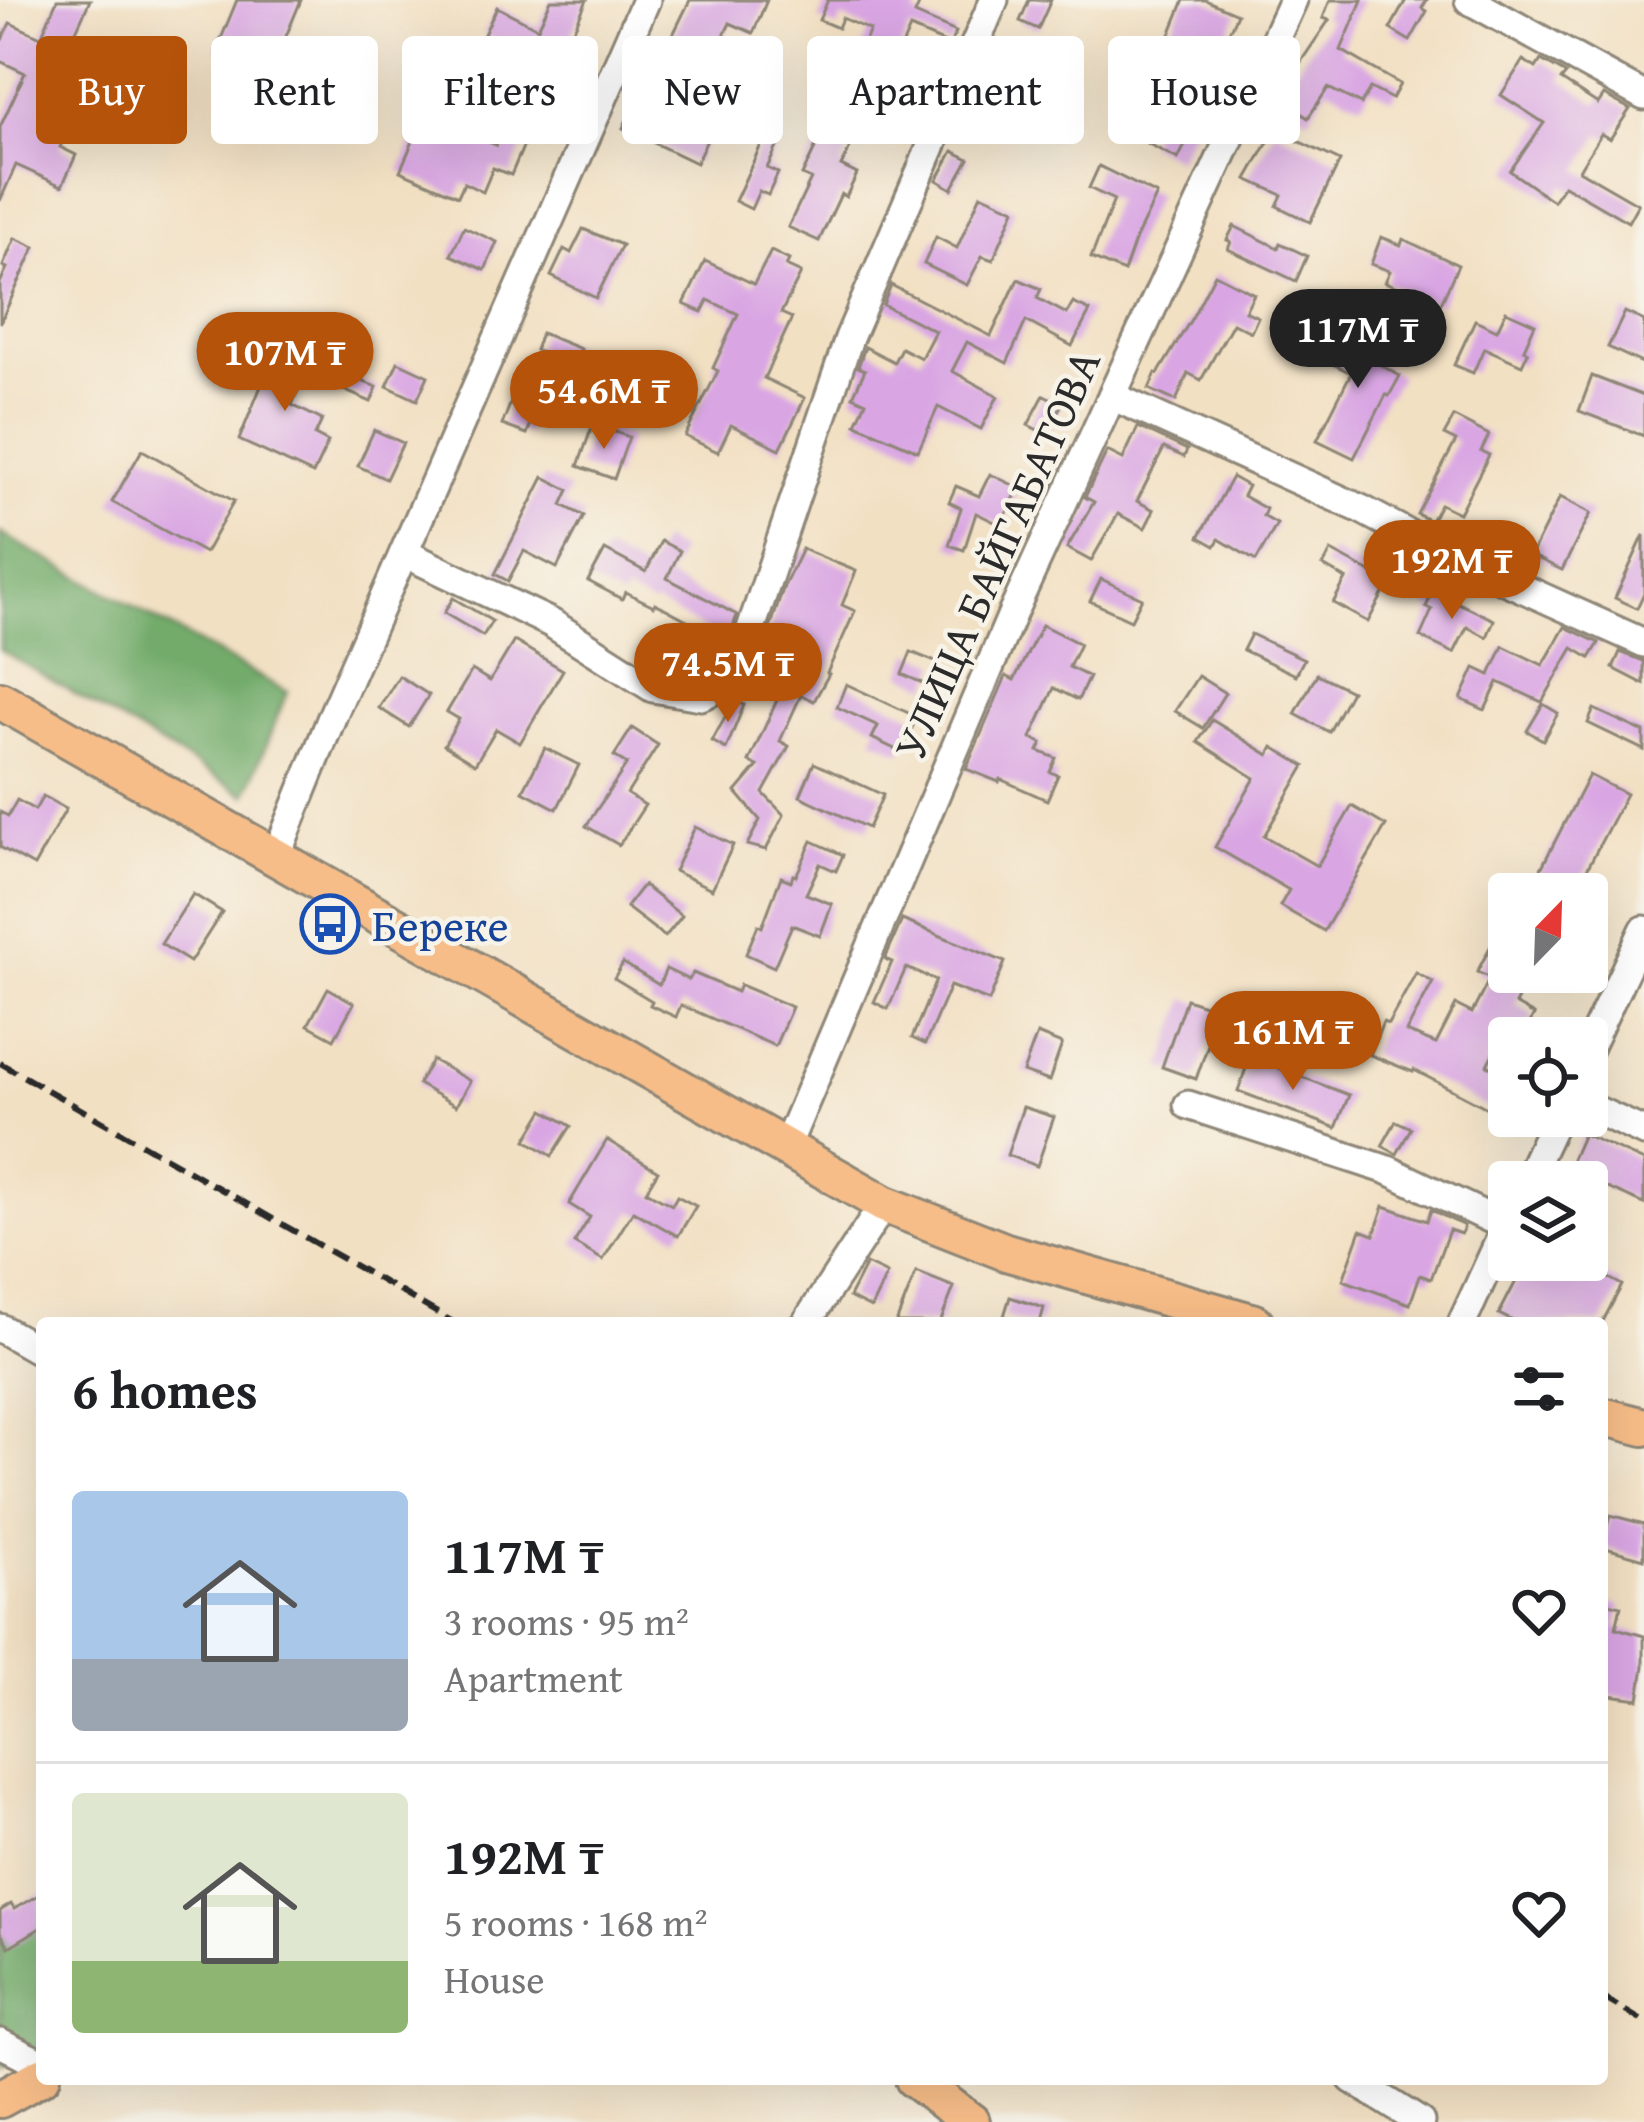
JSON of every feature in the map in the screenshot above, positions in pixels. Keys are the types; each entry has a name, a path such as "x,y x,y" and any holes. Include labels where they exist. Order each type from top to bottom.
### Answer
{"main road":[{"path":"0,700 884,1204 1006,1252 1234,1317"},
{"path":"1608,1418 1644,1427"},
{"path":"0,2099 36,2079"},
{"path":"922,2085 971,2122"}],"street":[{"path":"275,859 334,712 646,0"},
{"path":"404,553 551,623 653,688 700,696 733,682 849,338 994,0"},
{"name":"УЛИЦА БАЙГАБАТОВА","path":"786,1147 1013,612 1293,0"},
{"path":"1469,0 1644,96"},
{"path":"1112,396 1644,644"},
{"path":"1603,1017 1644,930"},
{"path":"1188,1105 1388,1170 1488,1214"},
{"path":"1608,1116 1644,1132"},
{"path":"810,1317 884,1204"},
{"path":"1465,1317 1488,1266"},
{"path":"0,1328 36,1349"},
{"path":"0,2043 36,2061"},
{"path":"1361,2085 1420,2122"}],"green space":[{"path":"0,533 287,692 246,795 0,650"},
{"path":"36,1918 36,2049 0,2068 0,1937"}],"building":[{"path":"57,0 90,0 75,33 81,36 41,36"},
{"path":"237,0 301,0 286,36 222,36"},
{"path":"551,0 587,0 571,36 484,34 497,7 538,28"},
{"path":"690,0 767,0 753,33 730,23 724,36 672,36"},
{"path":"828,0 921,0 915,14 956,32 954,36 929,36 910,28 906,36 867,36 870,30 842,18 838,28 819,20"},
{"path":"1029,0 1051,0 1038,29 1020,21"},
{"path":"1184,0 1205,0 1237,14 1227,36 1169,36"},
{"path":"1330,0 1362,0 1341,50 1400,84 1392,99 1370,88 1361,104 1328,88 1308,118 1300,113 1300,63 1329,20 1323,18"},
{"path":"1406,0 1427,0 1422,8 1427,11 1410,41 1390,29"},
{"path":"10,23 39,36 36,144 61,144 76,155 62,186 16,165 0,201 0,127 25,73 0,61 0,44"},
{"path":"1523,60 1536,68 1541,60 1566,74 1561,80 1598,104 1604,95 1630,109 1610,139 1601,134 1579,170 1638,204 1628,222 1564,185 1553,201 1510,171 1544,123 1501,95"},
{"path":"1300,142 1340,161 1310,222 1277,206 1282,195 1247,179 1267,144"},
{"path":"412,144 524,144 511,175 493,168 483,192 464,183 458,196 400,171"},
{"path":"656,144 705,144 696,163"},
{"path":"761,144 779,144 767,168 778,173 768,195 759,191 751,209 735,201"},
{"path":"817,144 852,144 841,166 857,174 846,197 841,194 819,241 788,227 811,179 802,175"},
{"path":"1149,144 1186,144 1178,159"},
{"path":"953,151 969,159 952,189 937,180"},
{"path":"1099,166 1157,195 1124,272 1091,258 1114,200 1089,188"},
{"path":"981,194 1015,209 993,260 982,256 967,285 924,264 936,237 957,248"},
{"path":"1234,226 1278,248 1280,243 1307,256 1296,281 1228,249"},
{"path":"464,227 497,242 485,270 451,255"},
{"path":"583,229 622,245 596,298 551,276 564,249 571,253"},
{"path":"1381,237 1401,245 1403,239 1458,265 1440,305 1385,282 1390,271 1371,264"},
{"path":"15,238 35,247 0,323 0,283 7,268 3,266"},
{"path":"771,251 801,273 781,313 792,318 764,378 805,398 780,449 731,425 718,452 685,436 718,371 713,368 738,314 708,300 702,312 684,304 705,261 754,284"},
{"path":"1215,274 1254,294 1245,311 1258,317 1251,332 1233,323 1201,380 1188,373 1176,401 1149,389"},
{"path":"1018,279 1041,289 1037,298 1067,314 1073,303 1090,311 1072,346 1026,321 1007,363 967,342 952,371 998,396 981,429 938,407 918,451 856,424 866,402 853,396 865,370 858,367 865,347 894,362 901,348 921,358 935,331 883,305 891,285 991,336"},
{"path":"1506,311 1535,324 1522,365 1484,348 1473,373 1454,365 1475,320 1497,330"},
{"path":"1625,312 1644,321 1644,364 1608,347"},
{"path":"1352,323 1386,341 1375,362 1400,376 1354,458 1317,440 1351,373 1331,363"},
{"path":"541,333 581,349 571,374 556,368 559,359 535,350"},
{"path":"279,342 312,355 292,405 322,420 315,435 328,442 313,474 239,440"},
{"path":"659,358 678,366 666,394 647,386"},
{"path":"398,362 428,376 417,400 387,386"},
{"path":"348,376 377,387 371,402 343,390"},
{"path":"1592,376 1644,396 1644,436 1579,411"},
{"path":"516,389 540,398 527,434 502,425"},
{"path":"1044,395 1062,404 1046,434 1028,425"},
{"path":"1454,417 1489,435 1481,451 1489,455 1459,513 1440,504 1431,521 1417,514 1456,441 1444,435"},
{"path":"593,424 629,437 614,479 578,466"},
{"path":"1138,427 1187,450 1184,457 1164,448 1137,501 1154,510 1145,528 1118,514 1091,561 1067,548 1094,502 1085,497 1107,451 1123,459"},
{"path":"374,430 403,443 386,479 358,466"},
{"path":"142,450 234,501 205,553 112,502"},
{"path":"990,474 1019,488 1001,525 976,513 964,550 949,545 961,508 949,502 956,486 979,496"},
{"path":"544,477 569,490 562,505 584,516 557,568 524,551 508,581 495,574"},
{"path":"1232,477 1248,486 1243,496 1266,509 1263,516 1277,524 1256,561 1219,539 1215,546 1199,537"},
{"path":"1560,497 1591,513 1562,570 1531,555"},
{"path":"1644,535 1644,593 1637,608 1615,598"},
{"path":"661,541 680,551 667,578 737,615 728,642 655,603 625,592 622,599 588,581 605,550 646,572"},
{"path":"802,549 856,571 842,605 855,611 814,701 801,695 780,741 789,746 763,793 784,815 766,850 747,845 760,820 736,792 758,766 749,762 801,647 774,635 763,661 760,659 784,586"},
{"path":"1331,551 1389,582 1368,622 1333,603 1346,579 1323,566"},
{"path":"1101,579 1142,598 1131,620 1090,601"},
{"path":"1433,591 1494,620 1487,637 1467,627 1454,653 1420,637 1432,610 1426,607"},
{"path":"453,598 492,621 483,636 444,613"},
{"path":"1042,625 1080,644 1069,667 1089,677 1078,700 1054,688 1031,738 1042,743 1038,751 1056,758 1050,772 1058,775 1047,800 966,769 1006,676 1014,680"},
{"path":"1565,627 1599,643 1590,658 1573,648 1542,702 1498,682 1485,710 1461,699 1475,668 1490,675 1503,646 1543,665"},
{"path":"1251,634 1304,659 1296,675 1243,650"},
{"path":"514,641 563,670 520,743 496,729 475,764 444,745 459,719 447,712 472,670 490,681"},
{"path":"911,652 938,663 929,686 902,674"},
{"path":"1620,652 1644,661 1644,684 1613,668"},
{"path":"1317,674 1351,691 1329,732 1295,714"},
{"path":"399,676 429,695 409,727 379,708"},
{"path":"1198,676 1225,693 1203,728 1175,711"},
{"path":"846,684 917,717 901,752 872,738 878,726 837,707"},
{"path":"734,701 744,705 726,749 712,741"},
{"path":"1543,704 1558,713 1543,740 1527,731"},
{"path":"1594,709 1644,732 1644,750 1588,723"},
{"path":"1212,720 1269,755 1273,747 1305,766 1264,836 1317,866 1352,806 1386,826 1324,931 1280,906 1289,890 1215,847 1255,778 1198,742"},
{"path":"632,728 658,745 627,794 645,805 619,845 586,826 627,764 614,756"},
{"path":"545,748 579,765 557,809 523,791"},
{"path":"814,763 883,795 868,828 800,796"},
{"path":"1589,775 1626,794 1585,873 1539,873"},
{"path":"43,796 66,809 34,866 0,847 0,812 8,816 17,800 35,810"},
{"path":"695,827 733,845 712,889 674,871"},
{"path":"812,841 843,855 836,871 820,864 806,894 832,904 820,936 792,925 774,967 746,954 781,877 791,881 796,876"},
{"path":"643,885 682,916 665,937 626,907"},
{"path":"193,894 222,912 190,962 161,944"},
{"path":"902,920 1005,962 989,1001 950,986 925,1044 912,1038 936,980 906,968 888,1009 874,1002 892,962 885,959"},
{"path":"1488,951 1488,977 1477,972"},
{"path":"623,963 659,985 666,969 689,980 693,973 737,992 740,985 792,1007 775,1046 681,1005 676,1017 650,1005 652,1001 614,978"},
{"path":"1416,973 1433,982 1406,1032 1436,1044 1456,1005 1472,1013 1488,982 1488,993 1521,993 1515,1004 1534,1015 1488,1017 1488,1108 1414,1070 1370,1055 1383,1022 1388,1024"},
{"path":"328,988 354,1003 334,1039 308,1025"},
{"path":"1186,999 1220,1010 1223,1001 1238,1007 1234,1018 1242,1021 1236,1039 1225,1036 1222,1043 1210,1039 1196,1079 1162,1067"},
{"path":"1037,1034 1062,1044 1049,1081 1023,1072"},
{"path":"1250,1057 1349,1095 1336,1128 1238,1091"},
{"path":"432,1060 470,1081 456,1106 418,1084"},
{"path":"1023,1107 1054,1117 1037,1166 1007,1155"},
{"path":"544,1110 571,1126 552,1156 526,1140"},
{"path":"1396,1121 1411,1128 1397,1154 1382,1146"},
{"path":"1582,1137 1590,1137 1644,1161 1644,1204 1608,1188 1608,1161 1571,1161"},
{"path":"607,1140 658,1171 646,1191 672,1205 677,1196 696,1206 678,1236 633,1211 603,1260 574,1243 590,1217 569,1204"},
{"path":"1384,1206 1427,1221 1431,1210 1464,1226 1461,1234 1449,1230 1431,1279 1420,1275 1410,1304 1343,1280 1361,1230 1374,1235"},
{"path":"866,1264 887,1274 871,1308 849,1297"},
{"path":"916,1272 954,1287 942,1317 898,1317"},
{"path":"1608,1278 1622,1285 1605,1317 1499,1314 1516,1281"},
{"path":"1010,1297 1044,1308 1042,1317 1004,1316"},
{"path":"1610,1515 1644,1524 1644,1559 1608,1549"},
{"path":"1608,1603 1621,1606 1616,1628 1644,1636 1639,1699 1608,1695"},
{"path":"36,1896 36,1931 9,1947 0,1932 0,1911 11,1904 14,1909"}],"railway":[{"path":"0,1063 444,1317"},
{"path":"1608,2001 1644,2022"}],"place":[{"name":"Береке","path":"330,924"}]}
